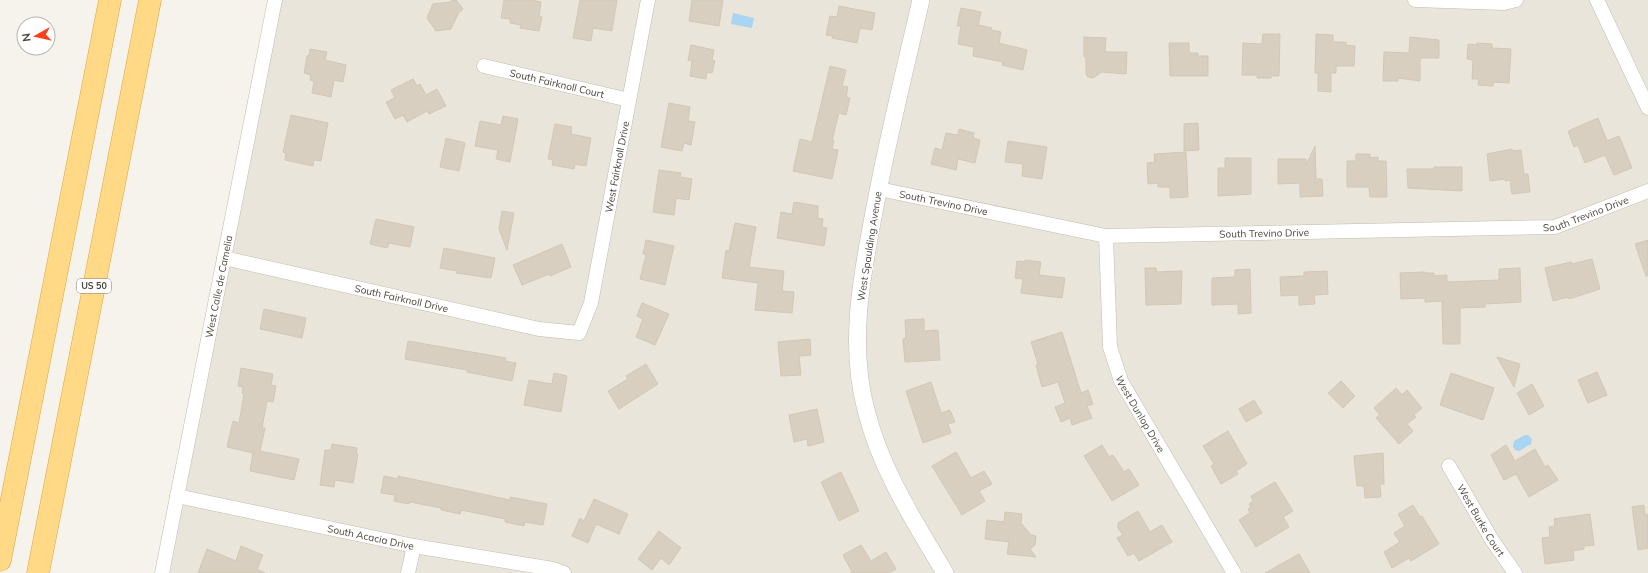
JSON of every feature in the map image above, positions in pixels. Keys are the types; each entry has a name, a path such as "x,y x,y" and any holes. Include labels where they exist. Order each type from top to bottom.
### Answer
{"highway":[{"path":"0,560 110,0"},
{"name":"US 50","path":"38,573 150,0"}],"street":[{"name":"West Calle de Camelia","path":"162,573 275,0"},
{"name":"West Fairknoll Drive","path":"579,332 591,303 648,0"},
{"name":"West Spaulding Avenue","path":"921,0 878,189 866,256 860,295 858,355 860,383 876,443 888,472 906,507 945,573"},
{"path":"1415,0 1504,3 1516,0"},
{"path":"1597,0 1648,108"},
{"name":"South Fairknoll Court","path":"484,66 629,100"},
{"name":"South Trevino Drive","path":"878,189 1106,236 1555,226 1648,191"},
{"name":"West Dunlop Drive","path":"1106,236 1110,347 1121,381 1234,573"},
{"name":"South Fairknoll Drive","path":"224,258 539,329 579,332"},
{"name":"West Burke Court","path":"1449,466 1492,540 1515,573"},
{"name":"South Acacia Drive","path":"177,496 414,546 553,569 564,573"},
{"path":"408,573 414,546"}],"shaded area":[{"path":"275,0 1648,0 1648,573 162,573"}],"water":[{"path":"733,13 754,18 752,28 731,24"},
{"path":"1528,435 1532,439 1531,444 1519,451 1515,450 1513,446 1514,441"}],"building":[{"path":"452,0 456,0 463,9 459,12 451,29 436,31 427,18 433,4 450,2"},
{"path":"504,0 531,0 541,2 539,16 542,17 539,31 520,28 521,25 510,23 510,19 501,18"},
{"path":"580,0 617,0 612,31 593,28 591,41 573,38"},
{"path":"692,0 723,0 719,26 689,21"},
{"path":"839,6 875,13 872,30 860,28 857,43 832,38 833,36 826,35 830,16 837,17"},
{"path":"961,8 981,12 978,25 992,28 991,30 1001,32 999,43 1027,50 1023,70 1002,65 1003,62 973,56 974,47 958,44 961,26 957,26"},
{"path":"1263,34 1280,34 1279,76 1271,76 1271,78 1257,78 1257,75 1242,75 1243,43 1262,44"},
{"path":"1316,34 1333,35 1333,42 1346,42 1346,45 1355,46 1354,66 1336,66 1336,73 1331,73 1331,92 1318,91 1318,73 1315,73"},
{"path":"1084,37 1106,38 1105,52 1127,52 1126,74 1102,72 1093,78 1088,77 1086,74 1086,57 1084,57"},
{"path":"1410,37 1439,40 1439,58 1420,58 1420,81 1398,78 1398,81 1383,81 1384,52 1409,53"},
{"path":"1169,43 1189,43 1189,53 1198,53 1198,56 1208,56 1208,76 1170,76"},
{"path":"1477,43 1492,44 1492,48 1511,49 1509,83 1494,82 1493,86 1478,85 1479,79 1472,79 1473,60 1467,59 1468,44 1477,45"},
{"path":"691,45 714,50 712,60 715,61 712,73 707,72 706,79 690,76 692,61 688,60"},
{"path":"310,49 327,52 325,60 346,65 343,82 334,80 331,97 312,93 314,81 310,80 311,75 304,73 307,56 309,56"},
{"path":"830,66 846,70 842,86 848,87 846,97 850,98 846,115 839,113 832,140 834,140 832,149 838,150 832,179 793,171 800,139 812,142"},
{"path":"413,79 417,86 420,84 426,95 437,89 446,106 429,114 427,111 407,122 403,115 395,119 386,102 395,98 391,90"},
{"path":"669,103 690,107 688,121 695,122 691,145 684,143 682,151 661,147"},
{"path":"291,115 328,123 321,161 314,160 313,166 285,160 286,153 283,152"},
{"path":"503,116 518,119 510,162 496,159 498,150 475,146 480,121 501,125"},
{"path":"1598,118 1607,141 1619,136 1632,168 1614,175 1605,155 1585,163 1578,145 1574,147 1568,131"},
{"path":"1198,123 1199,150 1184,151 1184,124"},
{"path":"555,124 572,127 571,134 591,138 586,166 575,164 574,169 552,165 553,160 548,159"},
{"path":"959,129 974,133 973,138 980,140 975,163 958,159 956,170 931,164 935,148 942,150 946,133 958,135"},
{"path":"446,138 465,143 459,171 440,167"},
{"path":"1008,141 1047,147 1042,179 1022,176 1023,164 1005,162"},
{"path":"1315,146 1316,179 1322,179 1323,196 1300,197 1300,183 1278,184 1278,159 1306,159 1306,165"},
{"path":"1512,149 1513,151 1521,150 1524,174 1528,174 1530,192 1512,194 1510,180 1505,181 1505,179 1490,181 1487,154"},
{"path":"1186,152 1188,197 1170,198 1170,187 1158,187 1158,183 1148,184 1147,163 1155,162 1154,154"},
{"path":"1356,154 1370,154 1370,158 1378,157 1378,161 1386,161 1387,197 1370,197 1369,187 1347,187 1347,161 1356,161"},
{"path":"1225,158 1251,158 1251,194 1218,196 1218,168 1225,168"},
{"path":"1434,167 1462,167 1462,191 1408,188 1407,169 1434,169"},
{"path":"659,170 681,173 680,177 692,179 689,200 676,198 674,215 653,212"},
{"path":"794,202 818,206 818,218 823,219 822,227 827,228 824,246 777,238 781,212 792,214"},
{"path":"502,211 514,213 507,250 499,229"},
{"path":"376,219 414,227 410,247 389,243 387,248 370,244"},
{"path":"735,223 756,227 749,267 784,271 782,291 794,292 792,313 755,310 758,283 722,278 726,250 729,251"},
{"path":"646,240 674,246 665,285 640,279 646,255 643,254"},
{"path":"1648,240 1648,276 1646,276 1635,244"},
{"path":"562,244 571,267 550,276 549,274 522,285 513,265"},
{"path":"444,248 495,258 491,278 456,273 457,271 440,268"},
{"path":"1592,259 1600,289 1569,299 1568,297 1553,301 1545,268"},
{"path":"1025,260 1041,262 1039,275 1065,278 1062,298 1021,293 1023,279 1015,278 1017,261 1025,262"},
{"path":"1145,268 1156,268 1157,272 1182,271 1181,304 1146,305"},
{"path":"1520,268 1521,302 1485,304 1485,307 1460,308 1460,344 1443,344 1442,301 1425,302 1425,298 1401,299 1400,273 1425,272 1434,273 1434,276 1447,275 1447,282 1499,280 1499,269"},
{"path":"1250,269 1251,313 1238,314 1238,304 1212,305 1212,278 1235,277 1235,270"},
{"path":"1327,271 1328,294 1314,295 1315,304 1299,305 1299,295 1281,296 1280,277 1304,276 1304,272"},
{"path":"642,303 669,314 655,345 636,337 643,319 637,316"},
{"path":"264,309 306,318 302,338 260,329"},
{"path":"924,319 924,331 938,330 940,360 905,362 903,339 906,338 905,320"},
{"path":"1062,332 1081,393 1088,390 1093,404 1087,406 1092,418 1072,425 1070,418 1061,422 1055,407 1065,403 1058,382 1042,387 1036,365 1038,364 1031,342"},
{"path":"810,339 811,355 799,356 801,375 781,376 778,342"},
{"path":"408,341 506,358 505,361 516,363 512,381 467,372 467,370 405,359"},
{"path":"1497,357 1520,364 1514,387"},
{"path":"646,364 658,384 619,409 608,391 628,379 626,376"},
{"path":"241,368 273,374 271,385 276,386 273,402 267,401 262,428 265,428 260,451 299,459 294,480 250,471 253,453 227,447 233,421 239,423 244,394 242,393 243,387 238,386"},
{"path":"1597,372 1607,395 1588,403 1578,380"},
{"path":"554,373 567,376 561,412 524,405 529,380 552,384"},
{"path":"1451,373 1494,388 1483,420 1440,405"},
{"path":"1341,381 1355,396 1343,408 1328,393"},
{"path":"931,382 941,413 950,410 955,422 948,424 951,433 923,443 906,391"},
{"path":"1532,384 1544,406 1529,415 1517,393"},
{"path":"1396,388 1402,395 1407,390 1422,408 1414,415 1416,417 1407,424 1413,431 1399,444 1376,418 1380,415 1374,408"},
{"path":"1254,400 1262,413 1246,422 1239,409"},
{"path":"817,409 824,442 808,446 807,439 794,442 789,415"},
{"path":"1228,431 1247,464 1236,471 1238,474 1221,484 1211,466 1214,464 1203,446"},
{"path":"332,444 357,448 356,454 358,454 353,483 335,480 334,487 320,485 325,450 331,450"},
{"path":"1102,445 1109,457 1113,455 1124,472 1129,469 1139,485 1112,501 1084,456"},
{"path":"1506,445 1515,461 1535,449 1545,467 1548,465 1558,480 1529,497 1516,474 1504,480 1491,455"},
{"path":"956,452 971,478 984,471 992,484 979,491 985,501 962,515 932,466"},
{"path":"1383,453 1384,484 1380,484 1381,497 1365,498 1364,486 1357,486 1354,456"},
{"path":"841,472 859,511 839,521 821,482"},
{"path":"384,476 398,479 398,476 510,500 510,497 547,504 543,525 525,522 524,526 505,522 505,519 461,510 460,514 441,510 441,508 410,502 409,504 394,501 395,495 381,493"},
{"path":"1275,482 1293,511 1283,517 1289,527 1256,547 1239,520 1250,513 1248,509 1251,508 1249,504 1253,501 1251,496"},
{"path":"594,499 628,514 619,534 596,524 588,543 572,536 580,518 584,521"},
{"path":"1413,505 1420,517 1422,516 1439,544 1411,561 1409,558 1392,568 1384,552 1400,542 1394,533 1405,526 1398,514"},
{"path":"1644,505 1645,515 1648,514 1648,548 1638,550 1632,507"},
{"path":"1138,511 1150,532 1162,525 1172,542 1139,561 1134,553 1128,556 1117,538 1123,535 1118,528 1118,523"},
{"path":"1005,512 1022,514 1021,523 1031,535 1036,536 1035,545 1030,549 1036,557 1007,554 1009,542 985,539 987,520 1004,522"},
{"path":"1590,514 1594,545 1584,546 1584,549 1573,551 1574,560 1545,564 1542,538 1550,537 1549,527 1555,526 1554,519"},
{"path":"659,531 681,548 669,565 661,558 652,570 638,559"},
{"path":"861,545 871,561 886,552 896,569 889,573 850,573 852,572 843,555"},
{"path":"241,546 263,555 257,569 265,573 198,573 207,549 236,561"},
{"path":"1299,554 1310,573 1265,573"}]}
